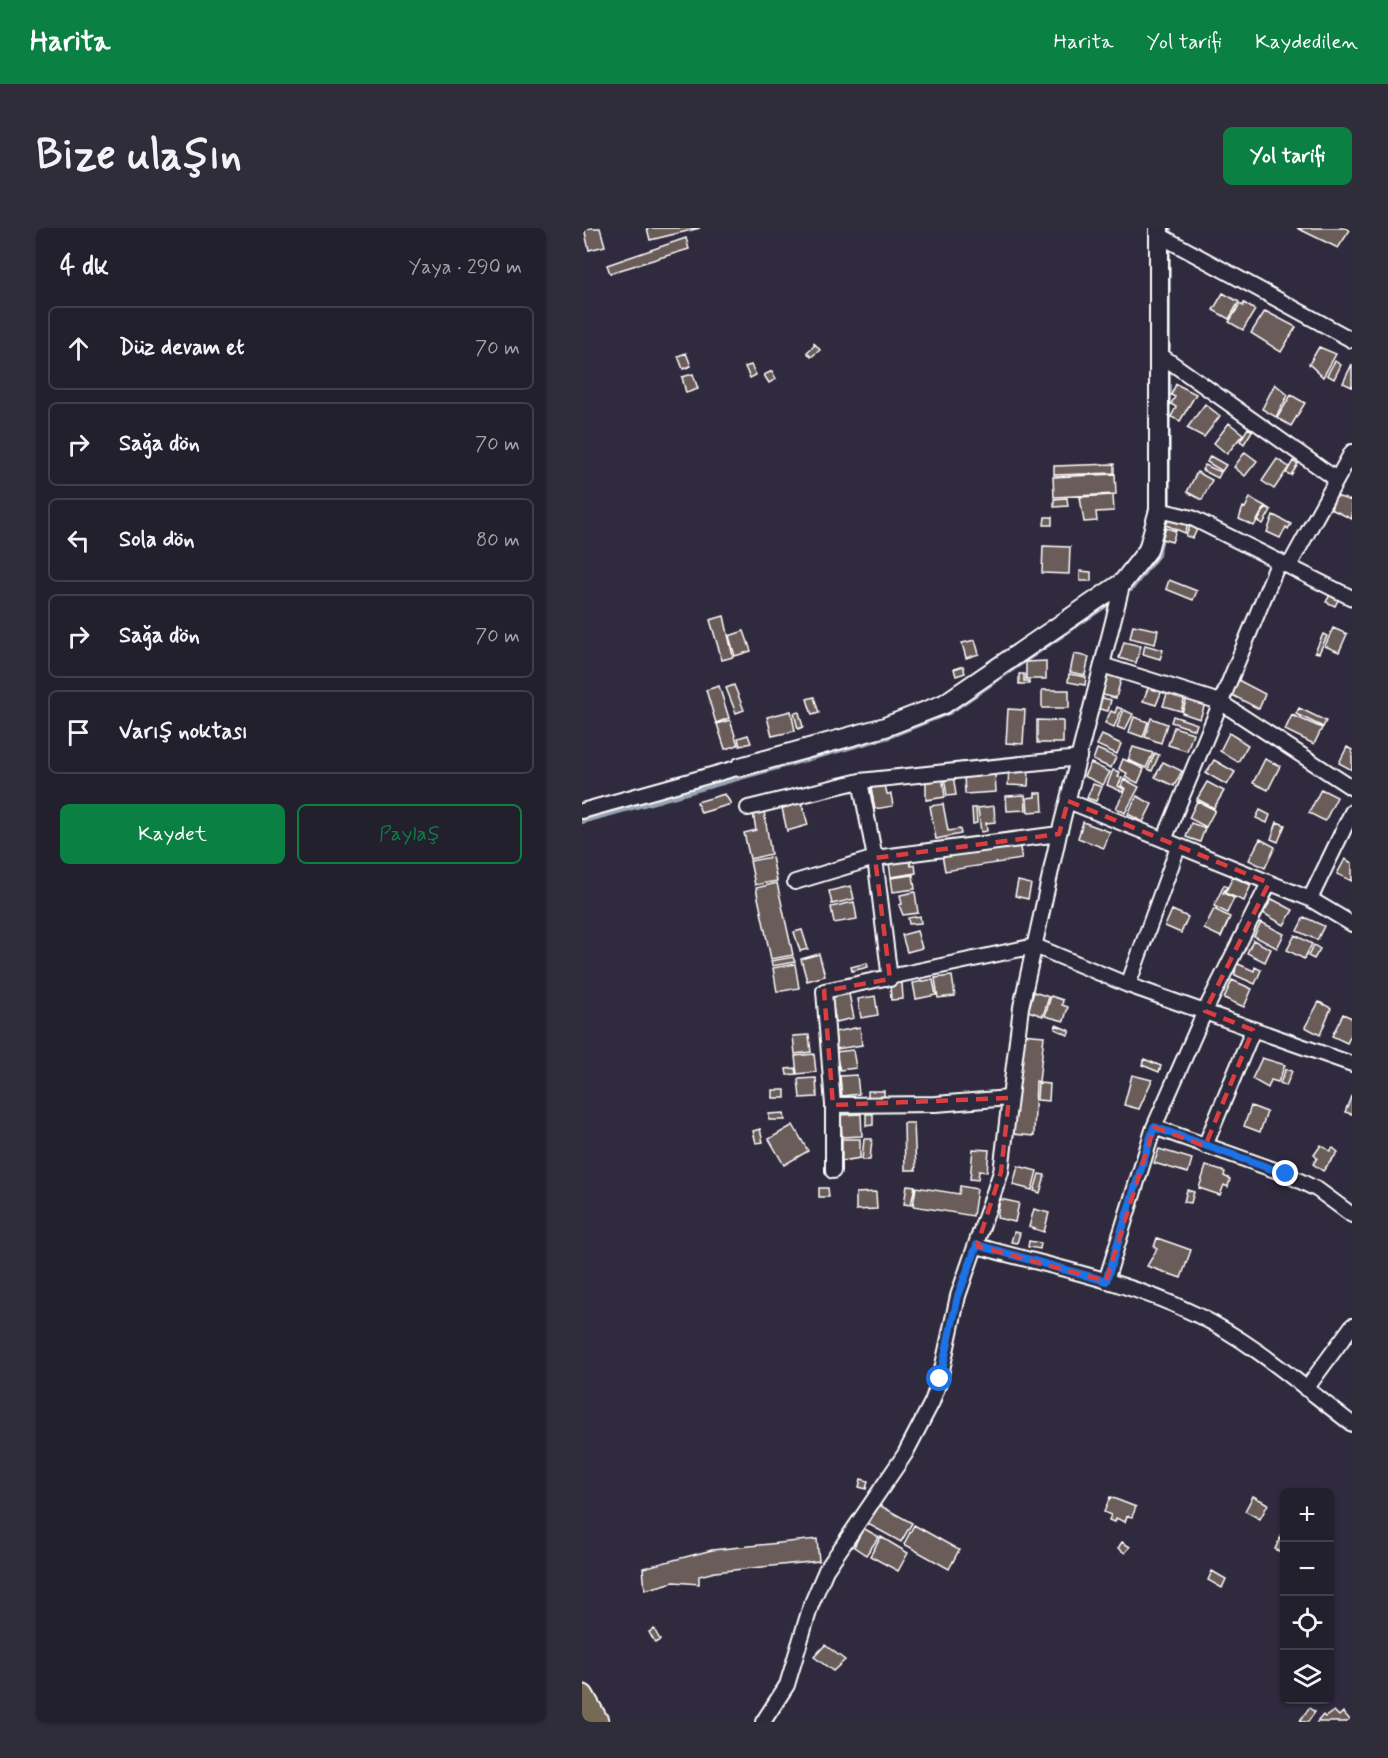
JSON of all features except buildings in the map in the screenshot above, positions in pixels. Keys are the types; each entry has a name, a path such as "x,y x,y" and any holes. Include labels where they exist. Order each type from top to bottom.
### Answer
{"highway":[{"path":"582,1697 596,1722"}],"street":[{"path":"582,811 885,727 944,704 1123,582 1148,550 1159,510 1159,232 1352,340"},
{"path":"1159,354 1335,479"},
{"path":"1164,840 1220,702 1284,564 1352,452"},
{"path":"1159,510 1192,518 1352,598"},
{"path":"763,1722 787,1684 811,1605 826,1570 905,1454 932,1402 947,1355 958,1296 1001,1172 1021,1007 1059,834 1123,582"},
{"path":"1102,665 1220,702 1352,788"},
{"path":"748,808 860,781 1078,758"},
{"path":"860,781 875,858 890,978"},
{"path":"1068,801 1310,899 1352,924"},
{"path":"1310,899 1352,813"},
{"path":"795,882 875,858 1059,834"},
{"path":"1128,985 1178,847"},
{"path":"1106,1281 1154,1127 1204,1011 1269,883"},
{"path":"833,1171 833,1105 824,991 1035,946 1128,985 1352,1064"},
{"path":"1205,1146 1254,1030"},
{"path":"833,1105 936,1104 1009,1098"},
{"path":"1154,1127 1305,1182 1352,1215"},
{"path":"977,1245 1106,1281 1167,1302 1214,1324 1352,1424"},
{"path":"1306,1389 1352,1326"}],"highlighted area":[{"path":"1068,801 1269,883 1205,1011 1253,1030 1205,1146 1154,1127 1106,1281 977,1246 1001,1172 1009,1098 833,1105 824,991 890,979 875,858 1059,834"}],"waterway":[{"path":"1169,236 1170,228"},
{"path":"1169,254 1169,349"},
{"path":"1169,374 1169,510"},
{"path":"1131,590 1158,555 1166,522"},
{"path":"582,822 889,737 949,713 1107,605"}],"route":[{"path":"940,1379 958,1296 977,1245 1106,1281 1154,1127 1286,1174"}]}
